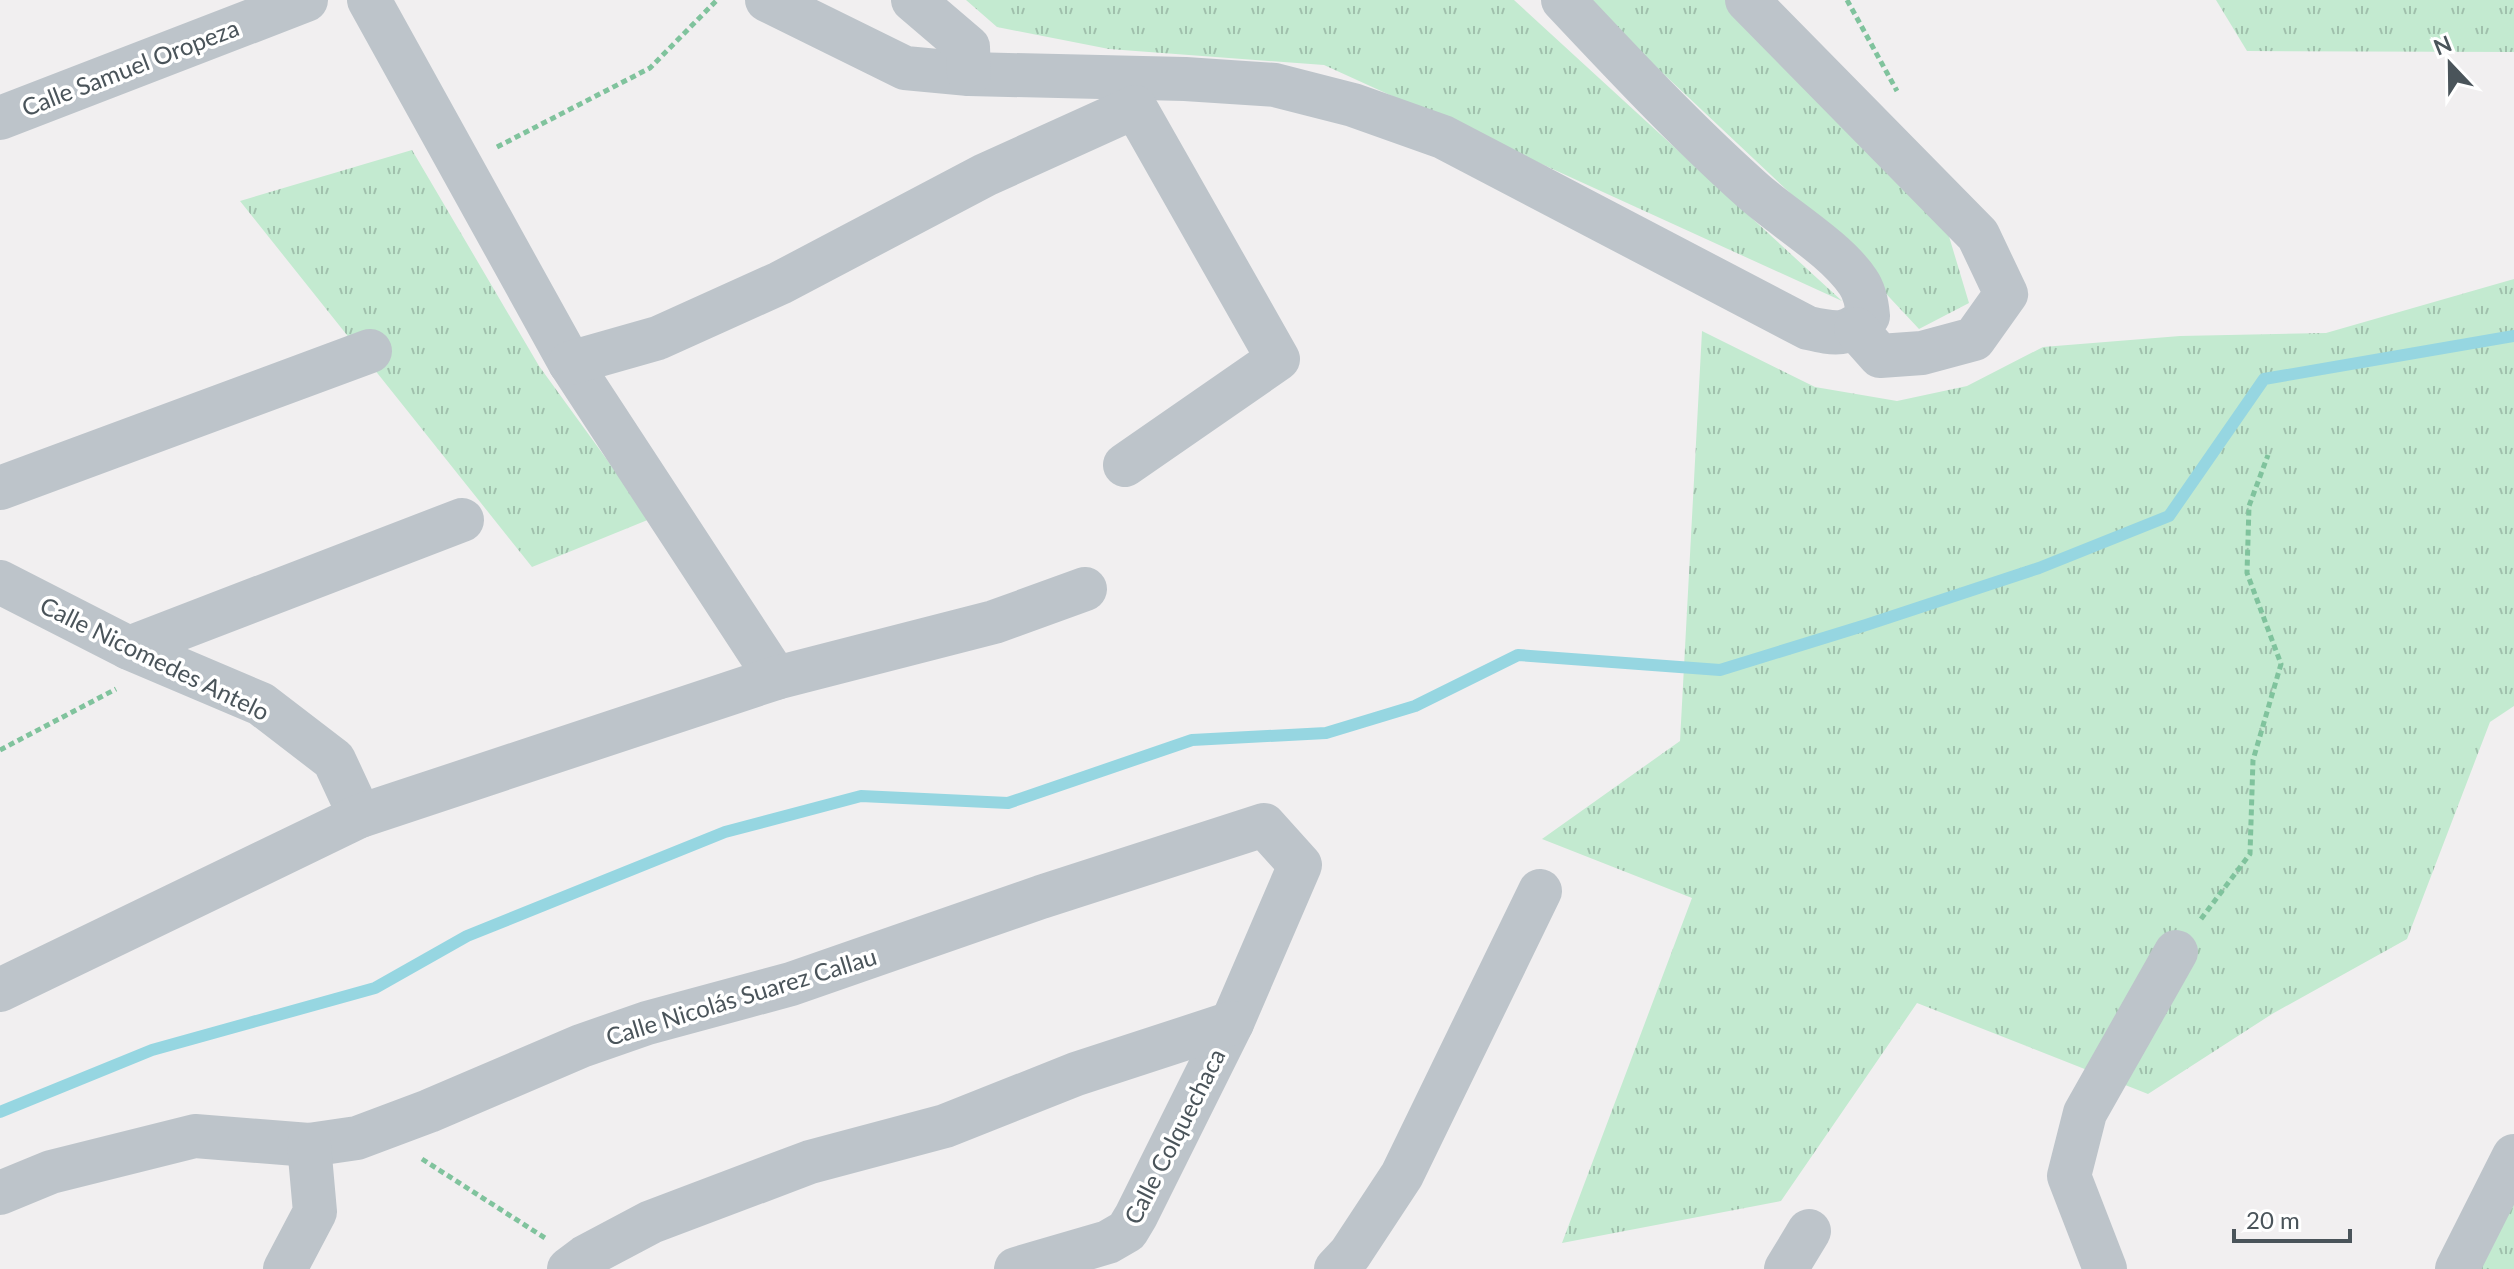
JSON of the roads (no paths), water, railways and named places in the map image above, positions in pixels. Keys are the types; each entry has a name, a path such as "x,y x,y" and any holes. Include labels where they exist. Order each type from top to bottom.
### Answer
{"street":[{"name":"Calle Samuel Oropeza","path":"0,118 306,0"},
{"path":"369,0 570,363 776,678"},
{"path":"767,0 905,68 969,74 1185,79 1275,85 1353,105 1443,137 1808,328 1833,334 1856,329 1868,316 1867,300 1859,282 1837,259 1755,192 1674,117 1563,0"},
{"path":"913,0 968,47 969,74"},
{"path":"1747,0 1978,235 2006,294 1974,339 1922,353 1880,356 1856,329"},
{"path":"1037,74 1065,139"},
{"path":"570,363 658,338 780,283 985,175 1135,107 1278,359 1125,465"},
{"path":"0,488 370,351"},
{"path":"147,655 462,520"},
{"name":"Calle Nicomedes Antelo","path":"0,582 147,655 261,704 334,760 360,816"},
{"path":"0,990 360,816 776,678 994,622 1085,589"},
{"name":"Calle Nicolás Suarez Callau","path":"0,1193 51,1172 195,1136 309,1145 357,1138 581,1046 647,1023 791,984 1041,897 1264,825 1300,865 1232,1023"},
{"path":"1336,1269 1350,1254 1402,1175 1540,891"},
{"path":"2105,1269 2069,1176 2085,1113 2176,952"},
{"path":"577,1263 651,1222 810,1162 945,1126 1076,1074 1232,1023"},
{"name":"Calle Colquechaca","path":"1016,1269 1108,1242 1127,1231 1232,1023"},
{"path":"285,1269 315,1212 309,1145"},
{"path":"2457,1269 2514,1156"},
{"path":"1786,1269 1809,1231"}],"waterway":[{"path":"0,1112 152,1050 375,988 467,936 725,832 861,796 1008,803 1192,740 1326,733 1415,706 1518,655 1720,670 1866,625 2039,568 2169,516 2264,379 2514,336"}]}
